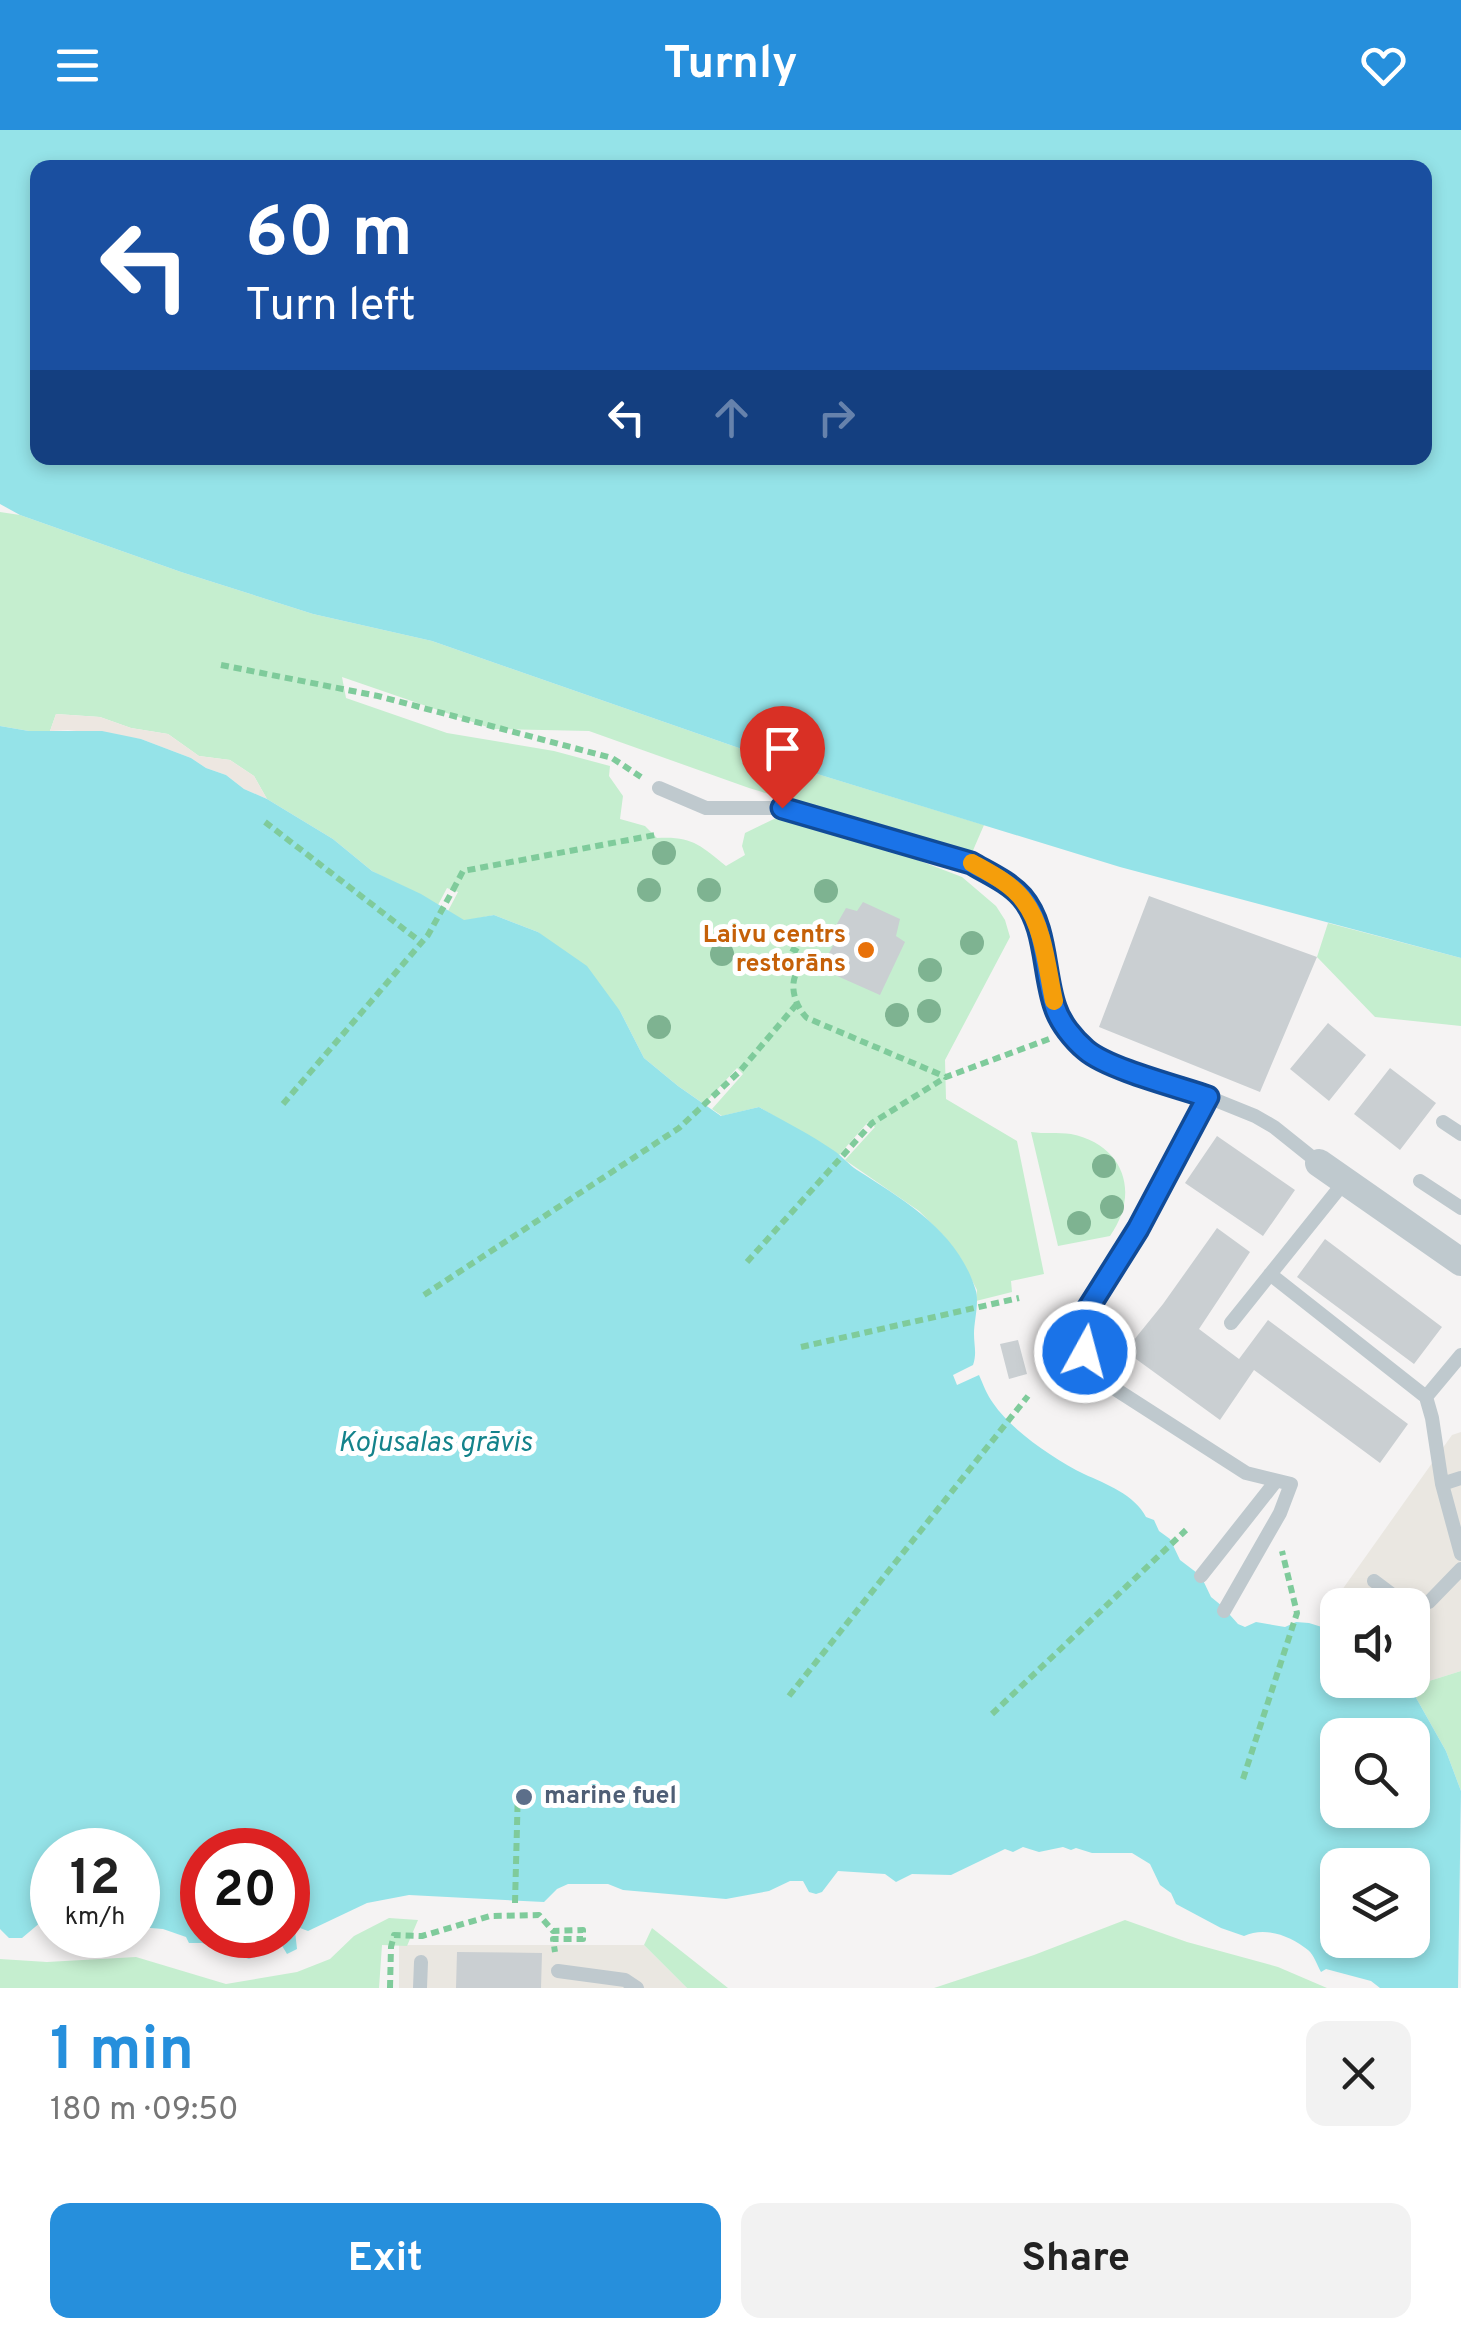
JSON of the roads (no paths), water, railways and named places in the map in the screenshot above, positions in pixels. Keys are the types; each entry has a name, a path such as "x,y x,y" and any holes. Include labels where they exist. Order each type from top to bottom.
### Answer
{"street":[{"path":"1319,1163 1461,1262"}],"lane":[{"path":"659,788 706,808 782,808 971,863 998,878 1022,898 1034,919 1055,1009 1088,1053 1255,1116 1319,1163"},
{"path":"1208,1097 1138,1229 1084,1315 1082,1334 1085,1352 1108,1385 1246,1473 1291,1484 1280,1513 1224,1611"},
{"path":"1443,1122 1461,1134"},
{"path":"1420,1180 1461,1208"},
{"path":"1231,1323 1345,1181"},
{"path":"1270,1274 1426,1398 1442,1484 1461,1554"},
{"path":"1426,1398 1461,1355"},
{"path":"1442,1484 1461,1478"},
{"path":"1201,1576 1276,1480"},
{"path":"1430,1601 1461,1569"},
{"path":"1374,1581 1383,1588"},
{"path":"420,1962 420,1988"},
{"path":"558,1971 625,1980 637,1988"}],"water":[{"path":"0,130 1461,130 1461,958 1120,867 788,765 432,641 313,614 20,515 0,504"},
{"name":"Kojusalas grāvis","path":"0,726 29,731 102,731 141,739 191,758 333,839 372,871 464,920 494,915 538,932 587,966 620,1011 644,1058 678,1086 721,1116 759,1107 797,1128 910,1205 942,1234 967,1268 977,1299 974,1361 953,1375 957,1385 979,1375 993,1403 1022,1434 1060,1461 1135,1502 1170,1539 1180,1560 1201,1576 1211,1597 1238,1624 1245,1627 1256,1622 1285,1627 1296,1622 1320,1626 1320,1698 1416,1698 1427,1718 1320,1718 1320,1828 1430,1828 1430,1723 1461,1791 1458,1988 1380,1988 1371,1981 1326,1969 1321,1972 1310,1952 1294,1940 1269,1932 1244,1936 1176,1904 1171,1893 1160,1885 1150,1864 1132,1853 1092,1853 1063,1847 1039,1852 1023,1847 1013,1852 1005,1849 951,1875 912,1874 896,1882 885,1874 838,1871 816,1894 809,1892 803,1881 790,1881 769,1891 726,1899 623,1890 608,1884 568,1884 544,1902 409,1895 367,1903 310,1930 310,1828 180,1828 180,1935 160,1929 160,1828 30,1828 30,1931 22,1938 9,1938 0,1929"}],"place":[{"name":"Laivu centrs restorāns","path":"866,950"},
{"name":"marine fuel","path":"524,1797"}]}
